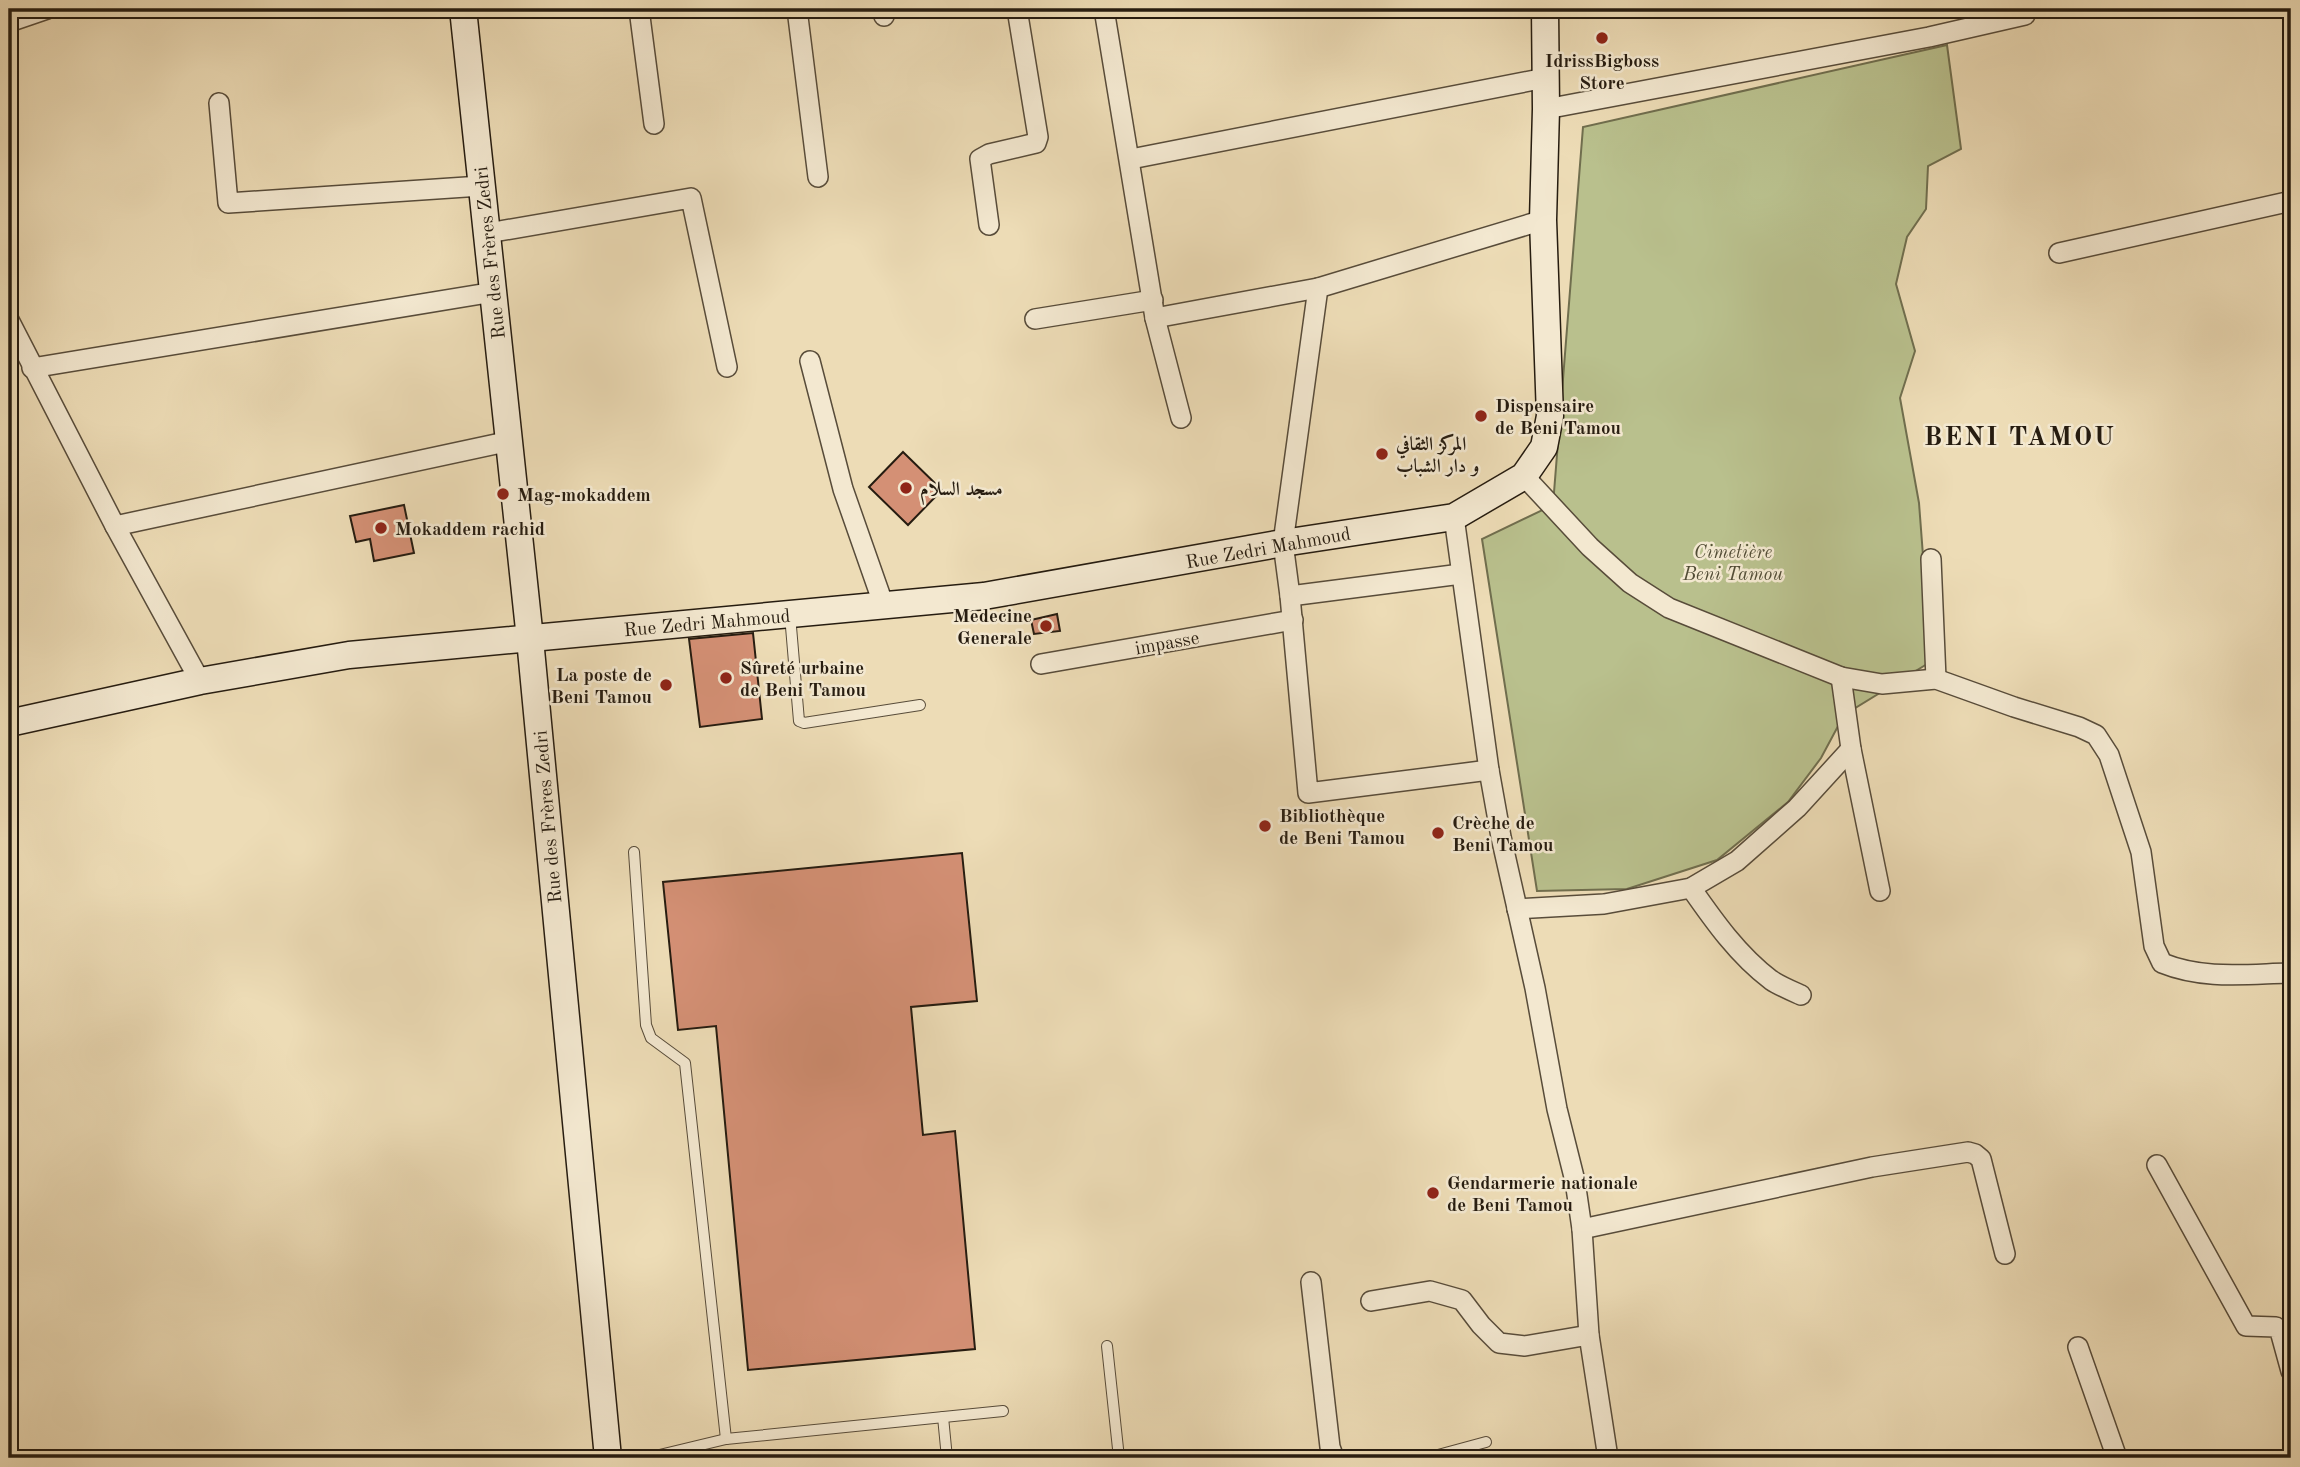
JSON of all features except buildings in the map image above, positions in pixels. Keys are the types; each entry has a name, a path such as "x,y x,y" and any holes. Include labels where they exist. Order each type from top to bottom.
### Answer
{"street":[{"path":"9,22 47,9"},
{"name":"Rue des Frères Zedri","path":"463,9 530,639 608,1458"},
{"path":"639,9 654,124"},
{"path":"797,9 818,177"},
{"path":"989,225 980,159 989,154 1036,143 1038,137 1017,9"},
{"path":"1104,9 1154,309 1181,418"},
{"name":"Rue Zedri Mahmoud","path":"9,723 200,681 349,654 984,596 1283,543 1454,517 1524,477 1544,447 1550,416 1543,220 1545,9"},
{"path":"1546,109 1929,37 2025,15"},
{"path":"1131,159 1545,78"},
{"path":"219,103 228,204 481,186"},
{"path":"488,233 691,198 727,367"},
{"path":"2059,253 2291,201"},
{"path":"1034,318 1154,309 1318,288 1543,220"},
{"path":"1318,288 1283,543 1293,621 1308,793 1489,771"},
{"path":"32,369 494,292"},
{"path":"9,320 115,526 200,681"},
{"path":"810,361 843,489 884,606"},
{"path":"115,526 510,441"},
{"path":"1524,477 1590,547 1630,583 1669,608 1841,677 1882,684 1936,679 2096,735 2109,755 2141,852 2154,946 2162,963 2185,972 2222,975 2291,973"},
{"path":"1454,517 1489,771 1535,988 1557,1109 1575,1181 1582,1229 1589,1335 1608,1458"},
{"path":"1931,559 1936,679"},
{"path":"1290,596 1461,574"},
{"name":"impasse","path":"1041,664 1293,621"},
{"path":"1841,677 1851,749 1880,891"},
{"path":"1517,909 1604,904 1691,888 1737,861 1797,808 1851,749"},
{"path":"1691,888 1716,925 1741,952 1773,981 1801,995"},
{"path":"1582,1229 1872,1167 1968,1152 1981,1159 2005,1254"},
{"path":"2157,1165 2246,1326 2276,1327 2280,1331 2291,1370"},
{"path":"1311,1282 1330,1447 1334,1458"},
{"path":"1371,1301 1430,1291 1462,1300 1499,1343 1525,1346 1589,1335"},
{"path":"2078,1348 2117,1458"}],"lane":[{"path":"790,614 799,721 804,723 920,705"},
{"path":"634,852 646,1025 651,1038 685,1063 726,1439"},
{"path":"1107,1346 1119,1458"},
{"path":"647,1458 726,1439 1003,1411"},
{"path":"943,1416 947,1458"},
{"path":"1427,1458 1486,1441"}],"green space":[{"name":"Cimetière Beni Tamou","path":"1947,45 1961,149 1928,166 1926,209 1907,237 1896,284 1915,351 1900,398 1919,503 1927,664 1844,715 1821,758 1788,802 1717,860 1627,889 1537,891 1482,539 1553,505 1583,127"}],"place":[{"name":"IdrissBigboss Store","path":"1602,38"},
{"name":"Dispensaire de Beni Tamou","path":"1481,416"},
{"name":"المركز الثقافي و دار الشباب","path":"1382,454"},
{"name":"مسجد السلام","path":"906,488"},
{"name":"Mag-mokaddem","path":"503,494"},
{"name":"Mokaddem rachid","path":"381,528"},
{"name":"Medecine Generale","path":"1046,626"},
{"name":"Sûreté urbaine de Beni Tamou","path":"726,678"},
{"name":"La poste de Beni Tamou","path":"666,685"},
{"name":"Bibliothèque de Beni Tamou","path":"1265,826"},
{"name":"Crèche de Beni Tamou","path":"1438,833"},
{"name":"Gendarmerie nationale de Beni Tamou","path":"1433,1193"}],"district":[{"name":"BENI TAMOU","path":"2020,436"}]}
